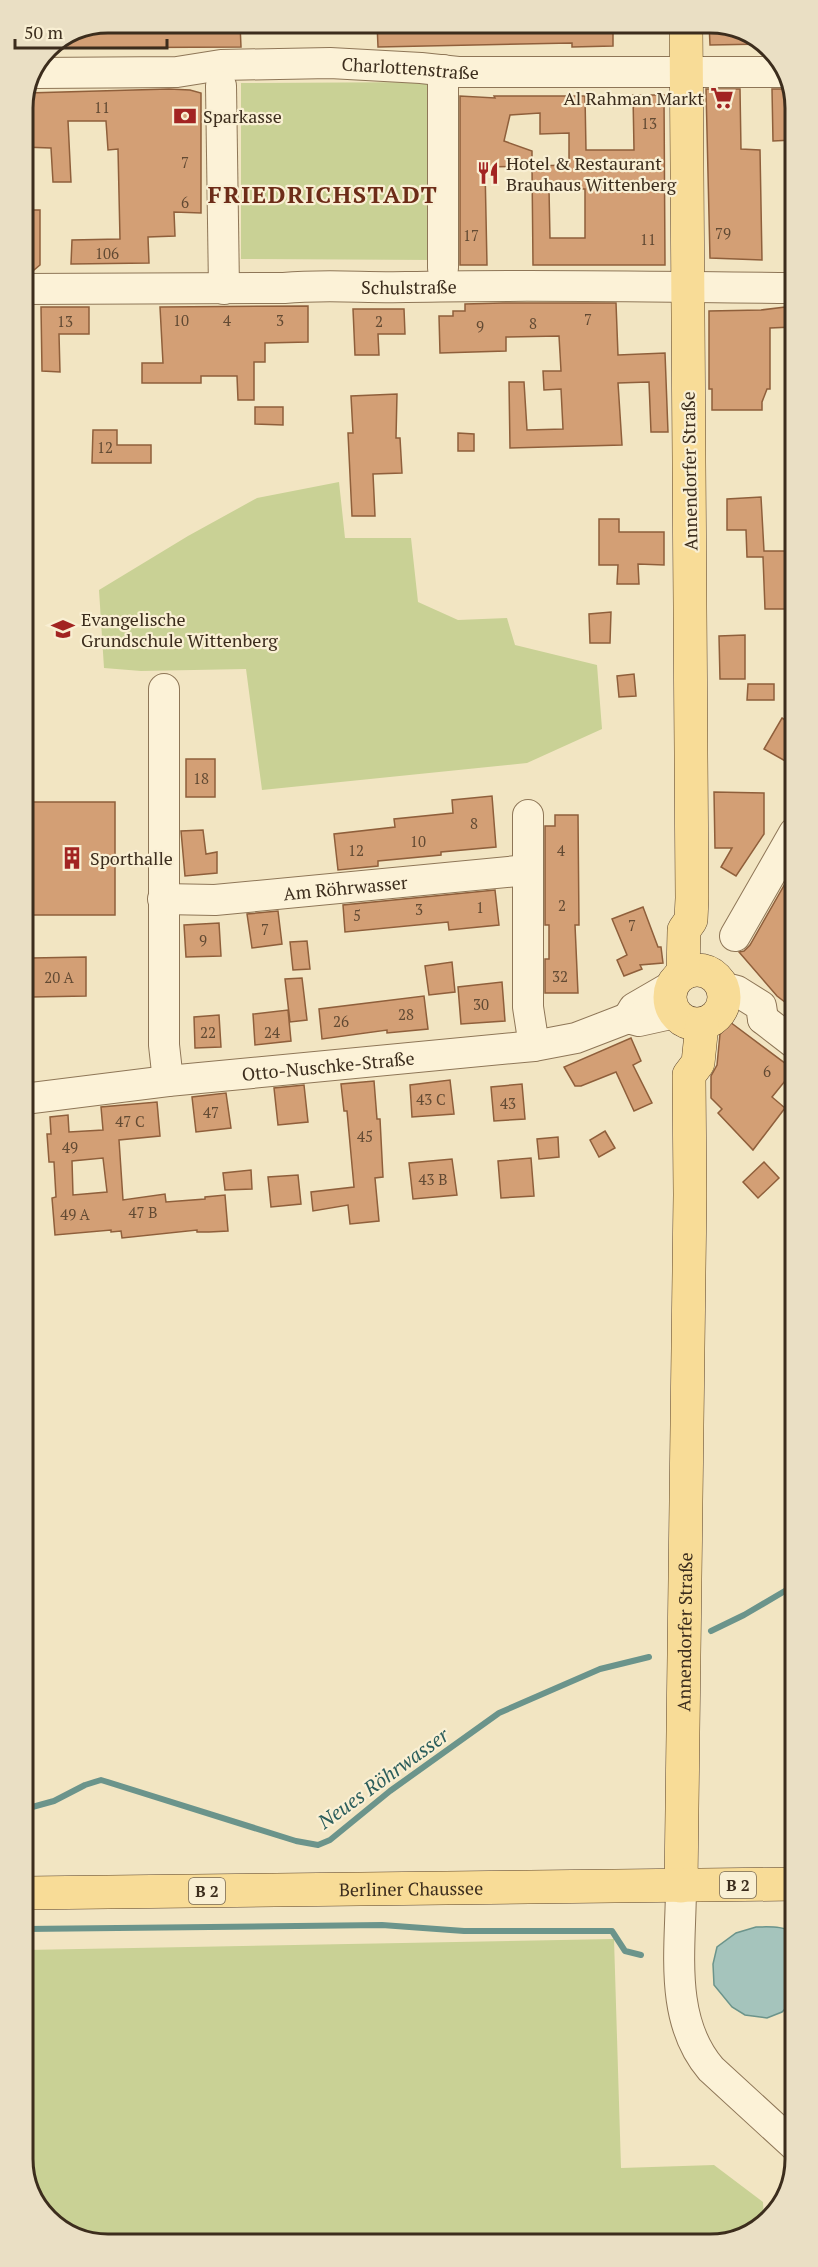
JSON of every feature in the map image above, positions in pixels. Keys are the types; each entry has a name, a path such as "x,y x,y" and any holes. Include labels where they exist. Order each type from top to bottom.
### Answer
{"main road":[{"name":"Annendorfer Straße","path":"681,1886 690,1207 689,1075 681,1065 695,997 700,930 691,920 686,33"},
{"name":"Berliner Chaussee","path":"33,1893 785,1884"}],"street":[{"name":"Charlottenstraße","path":"42,73 177,72 221,65 330,63 443,70 776,72"},
{"path":"443,70 443,268"},
{"path":"221,86 224,289"},
{"name":"Schulstraße","path":"33,289 224,289 326,285 375,288 687,286 785,288"},
{"path":"164,689 164,1045 168,1081"},
{"path":"528,815 528,1007 534,1046"},
{"path":"735,936 785,849"},
{"name":"Am Röhrwasser","path":"163,898 215,900 528,870"},
{"path":"695,997 738,1011 753,1020 764,1019 785,1036"},
{"name":"Otto-Nuschke-Straße","path":"33,1098 168,1081 534,1046 576,1038 628,1018 634,1008 695,997"},
{"name":"Annendorfer Straße","path":"681,1886 680,1985 690,2035 702,2059 711,2069 785,2137"}],"green space":[{"path":"435,82 435,260 241,259 241,83"},
{"path":"339,482 345,538 411,538 418,602 458,620 507,618 515,645 597,665 602,729 527,763 262,790 246,669 141,671 104,668 99,590 188,536 257,498"},
{"path":"614,1939 621,2168 714,2165 763,2202 763,2211 752,2221 739,2228 710,2234 103,2234 79,2228 66,2221 46,2201 34,2169 33,1950"}],"water":[{"path":"756,1927 785,1929 785,2009 782,2012 767,2018 745,2015 732,2007 714,1985 713,1964 717,1947 736,1933"}],"building":[{"path":"108,33 240,33 241,47 64,48 84,37"},
{"path":"377,33 613,33 613,46 572,47 572,43 378,47"},
{"path":"709,33 729,36 749,44 710,45"},
{"path":"169,89 201,93 201,213 174,212 175,236 148,237 149,263 71,264 72,240 120,239 118,149 108,150 106,121 68,121 71,182 53,182 51,148 33,147 35,93"},
{"path":"706,89 740,89 741,149 760,150 762,260 710,258"},
{"path":"772,89 782,89 785,108 785,140 773,141"},
{"path":"633,95 664,95 665,265 533,265 532,166 485,167 487,265 460,265 460,96 495,98 494,96 585,96 586,150 634,150","holes":["540,113 540,134 569,133 569,165 532,166 532,151 504,141 510,115","549,189 585,189 585,238 550,238"]},
{"path":"33,210 40,210 40,265 34,270"},
{"path":"616,303 618,355 665,353 668,432 651,432 649,382 618,383 622,445 510,448 509,382 524,382 527,430 563,429 561,389 544,390 543,371 561,371 559,336 506,337 506,351 440,353 439,316 453,316 453,311 465,311 465,304"},
{"path":"308,306 308,342 265,343 265,362 254,362 254,400 238,400 237,376 201,376 201,383 142,383 142,363 163,363 160,307"},
{"path":"41,307 89,307 89,334 59,334 60,372 42,371"},
{"path":"785,307 785,327 770,328 770,389 767,389 762,402 762,410 712,410 712,389 709,389 709,311"},
{"path":"353,309 404,309 405,334 378,334 379,355 355,355"},
{"path":"397,394 396,438 400,438 402,473 373,474 375,516 352,516 348,433 353,433 351,396"},
{"path":"255,407 283,407 283,425 255,424"},
{"path":"93,430 117,430 117,445 151,445 151,463 92,463"},
{"path":"458,433 474,434 474,451 458,451"},
{"path":"761,497 764,551 785,551 785,609 765,609 763,557 747,557 746,530 727,530 727,499"},
{"path":"599,519 619,519 619,532 664,532 664,565 638,564 639,584 617,584 618,565 599,565"},
{"path":"611,612 610,643 590,643 589,614"},
{"path":"745,635 745,679 720,679 719,636"},
{"path":"634,674 636,696 619,697 617,676"},
{"path":"748,684 774,684 774,700 747,700"},
{"path":"782,718 785,720 785,761 764,749"},
{"path":"186,759 215,759 215,797 186,797"},
{"path":"714,792 764,793 764,834 736,876 721,867 732,848 715,848"},
{"path":"492,796 496,847 378,861 378,866 338,870 334,834 395,827 394,819 453,813 452,800"},
{"name":"Sporthalle","path":"33,802 115,802 115,915 33,915"},
{"path":"555,815 578,815 579,925 575,925 578,993 545,993 545,959 549,959 549,925 545,925 545,826 555,826"},
{"path":"203,830 206,854 217,852 217,873 185,876 181,831"},
{"path":"785,884 785,1002 739,952 744,951 750,945"},
{"path":"495,890 499,925 449,930 448,922 345,932 343,905"},
{"path":"643,907 658,947 661,947 663,963 640,965 642,969 624,976 617,960 627,955 612,919"},
{"path":"278,911 282,944 252,948 247,914"},
{"path":"219,923 221,956 186,957 184,925"},
{"path":"307,941 310,969 293,970 290,942"},
{"path":"86,957 86,996 33,997 33,958"},
{"path":"452,962 455,992 429,995 425,966"},
{"path":"302,978 307,1020 290,1022 285,979"},
{"path":"502,982 505,1021 461,1024 458,987"},
{"path":"424,996 428,1029 387,1033 387,1030 322,1039 319,1009"},
{"path":"288,1010 291,1041 255,1045 253,1014"},
{"path":"219,1015 221,1047 195,1048 194,1017"},
{"path":"730,1022 785,1063 785,1081 772,1097 785,1108 753,1150 718,1113 722,1109 711,1098 711,1076 717,1065 720,1034"},
{"path":"631,1038 641,1061 633,1065 652,1103 634,1111 616,1072 581,1086 575,1086 564,1067"},
{"path":"450,1080 454,1114 412,1117 410,1085"},
{"path":"374,1081 377,1119 380,1119 383,1177 375,1178 379,1221 350,1224 348,1205 313,1211 311,1192 354,1187 347,1111 344,1111 341,1084"},
{"path":"522,1084 525,1119 494,1121 491,1087"},
{"path":"304,1085 308,1122 278,1125 274,1088"},
{"path":"226,1093 231,1128 196,1132 192,1097"},
{"path":"157,1102 160,1136 119,1140 123,1200 165,1194 166,1202 225,1195 228,1231 197,1232 197,1230 122,1238 121,1231 111,1232 111,1230 55,1235 52,1198 56,1197 54,1162 49,1162 47,1134 51,1134 50,1117 68,1115 69,1132 103,1130 101,1107","holes":["103,1158 107,1192 73,1195 72,1161"]},
{"path":"605,1131 615,1148 599,1157 590,1140"},
{"path":"558,1137 559,1157 539,1159 537,1139"},
{"path":"531,1158 534,1196 501,1198 498,1161"},
{"path":"452,1159 457,1195 413,1199 409,1163"},
{"path":"764,1162 779,1178 758,1198 743,1182"},
{"path":"251,1170 252,1189 225,1190 223,1173"},
{"path":"298,1175 301,1204 271,1207 268,1177"}],"waterway":[{"name":"Neues Röhrwasser","path":"711,1631 785,1591"},
{"name":"Neues Röhrwasser","path":"33,1807 54,1801 85,1785 101,1780 296,1841 318,1845 330,1840 390,1791 499,1713 600,1669 649,1657"},
{"path":"33,1929 382,1925 464,1931 612,1931 625,1951 641,1955"}],"place":[{"name":"Al Rahman Markt","path":"722,98"},
{"name":"Sparkasse","path":"185,116"},
{"name":"Hotel & Restaurant Brauhaus Wittenberg","path":"488,173"},
{"name":"Evangelische Grundschule Wittenberg","path":"63,629"},
{"name":"Sporthalle","path":"72,858"}],"district":[{"name":"FRIEDRICHSTADT","path":"323,194"}]}
